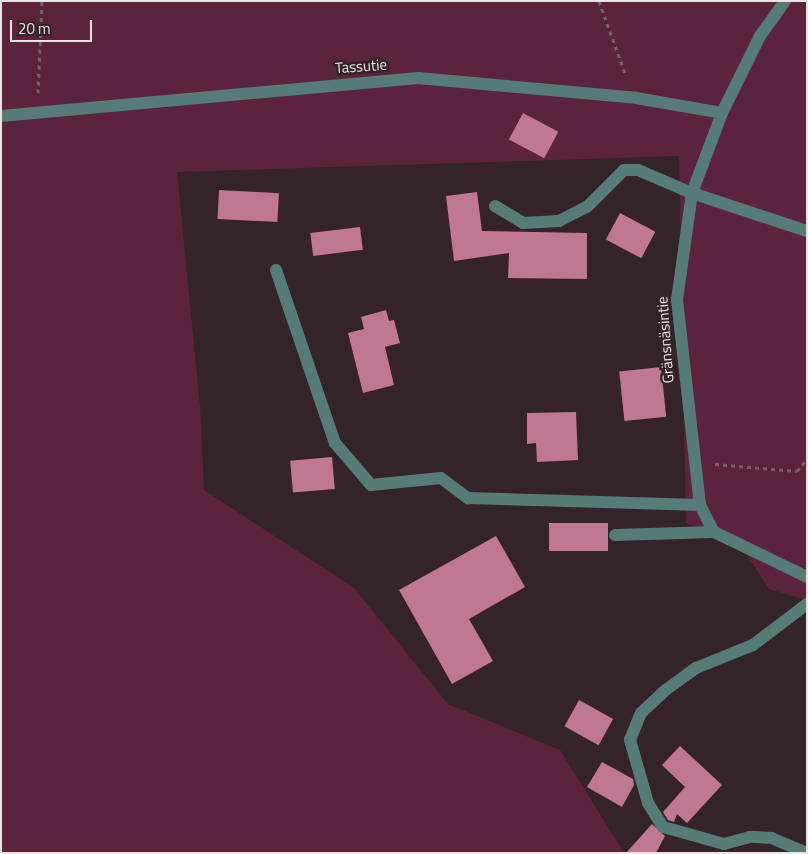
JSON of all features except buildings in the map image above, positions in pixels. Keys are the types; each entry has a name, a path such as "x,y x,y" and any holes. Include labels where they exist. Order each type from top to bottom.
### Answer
{"street":[{"name":"Gränsnäsintie","path":"714,532 700,505 676,300 692,194 722,113 760,36 785,1"},
{"name":"Tassutie","path":"1,116 418,78 636,98 722,113"},
{"path":"495,206 523,223 559,221 587,206 624,170 638,170 692,194 807,231"},
{"path":"276,270 336,443 371,485 441,478 468,498 700,505"},
{"path":"615,535 714,532 807,577"},
{"path":"807,604 752,645 696,668 667,689 641,713 630,740 648,803 663,827 724,844 750,837 772,838 807,853"}],"path":[{"path":"38,112 42,1"},
{"path":"599,1 614,51 636,98"},
{"path":"695,462 797,471 807,459"}],"shaded area":[{"path":"1,1 807,1 807,600 769,589 743,549 686,523 679,156 177,172 200,406 204,490 354,588 448,704 560,750 624,853 1,853"}]}
